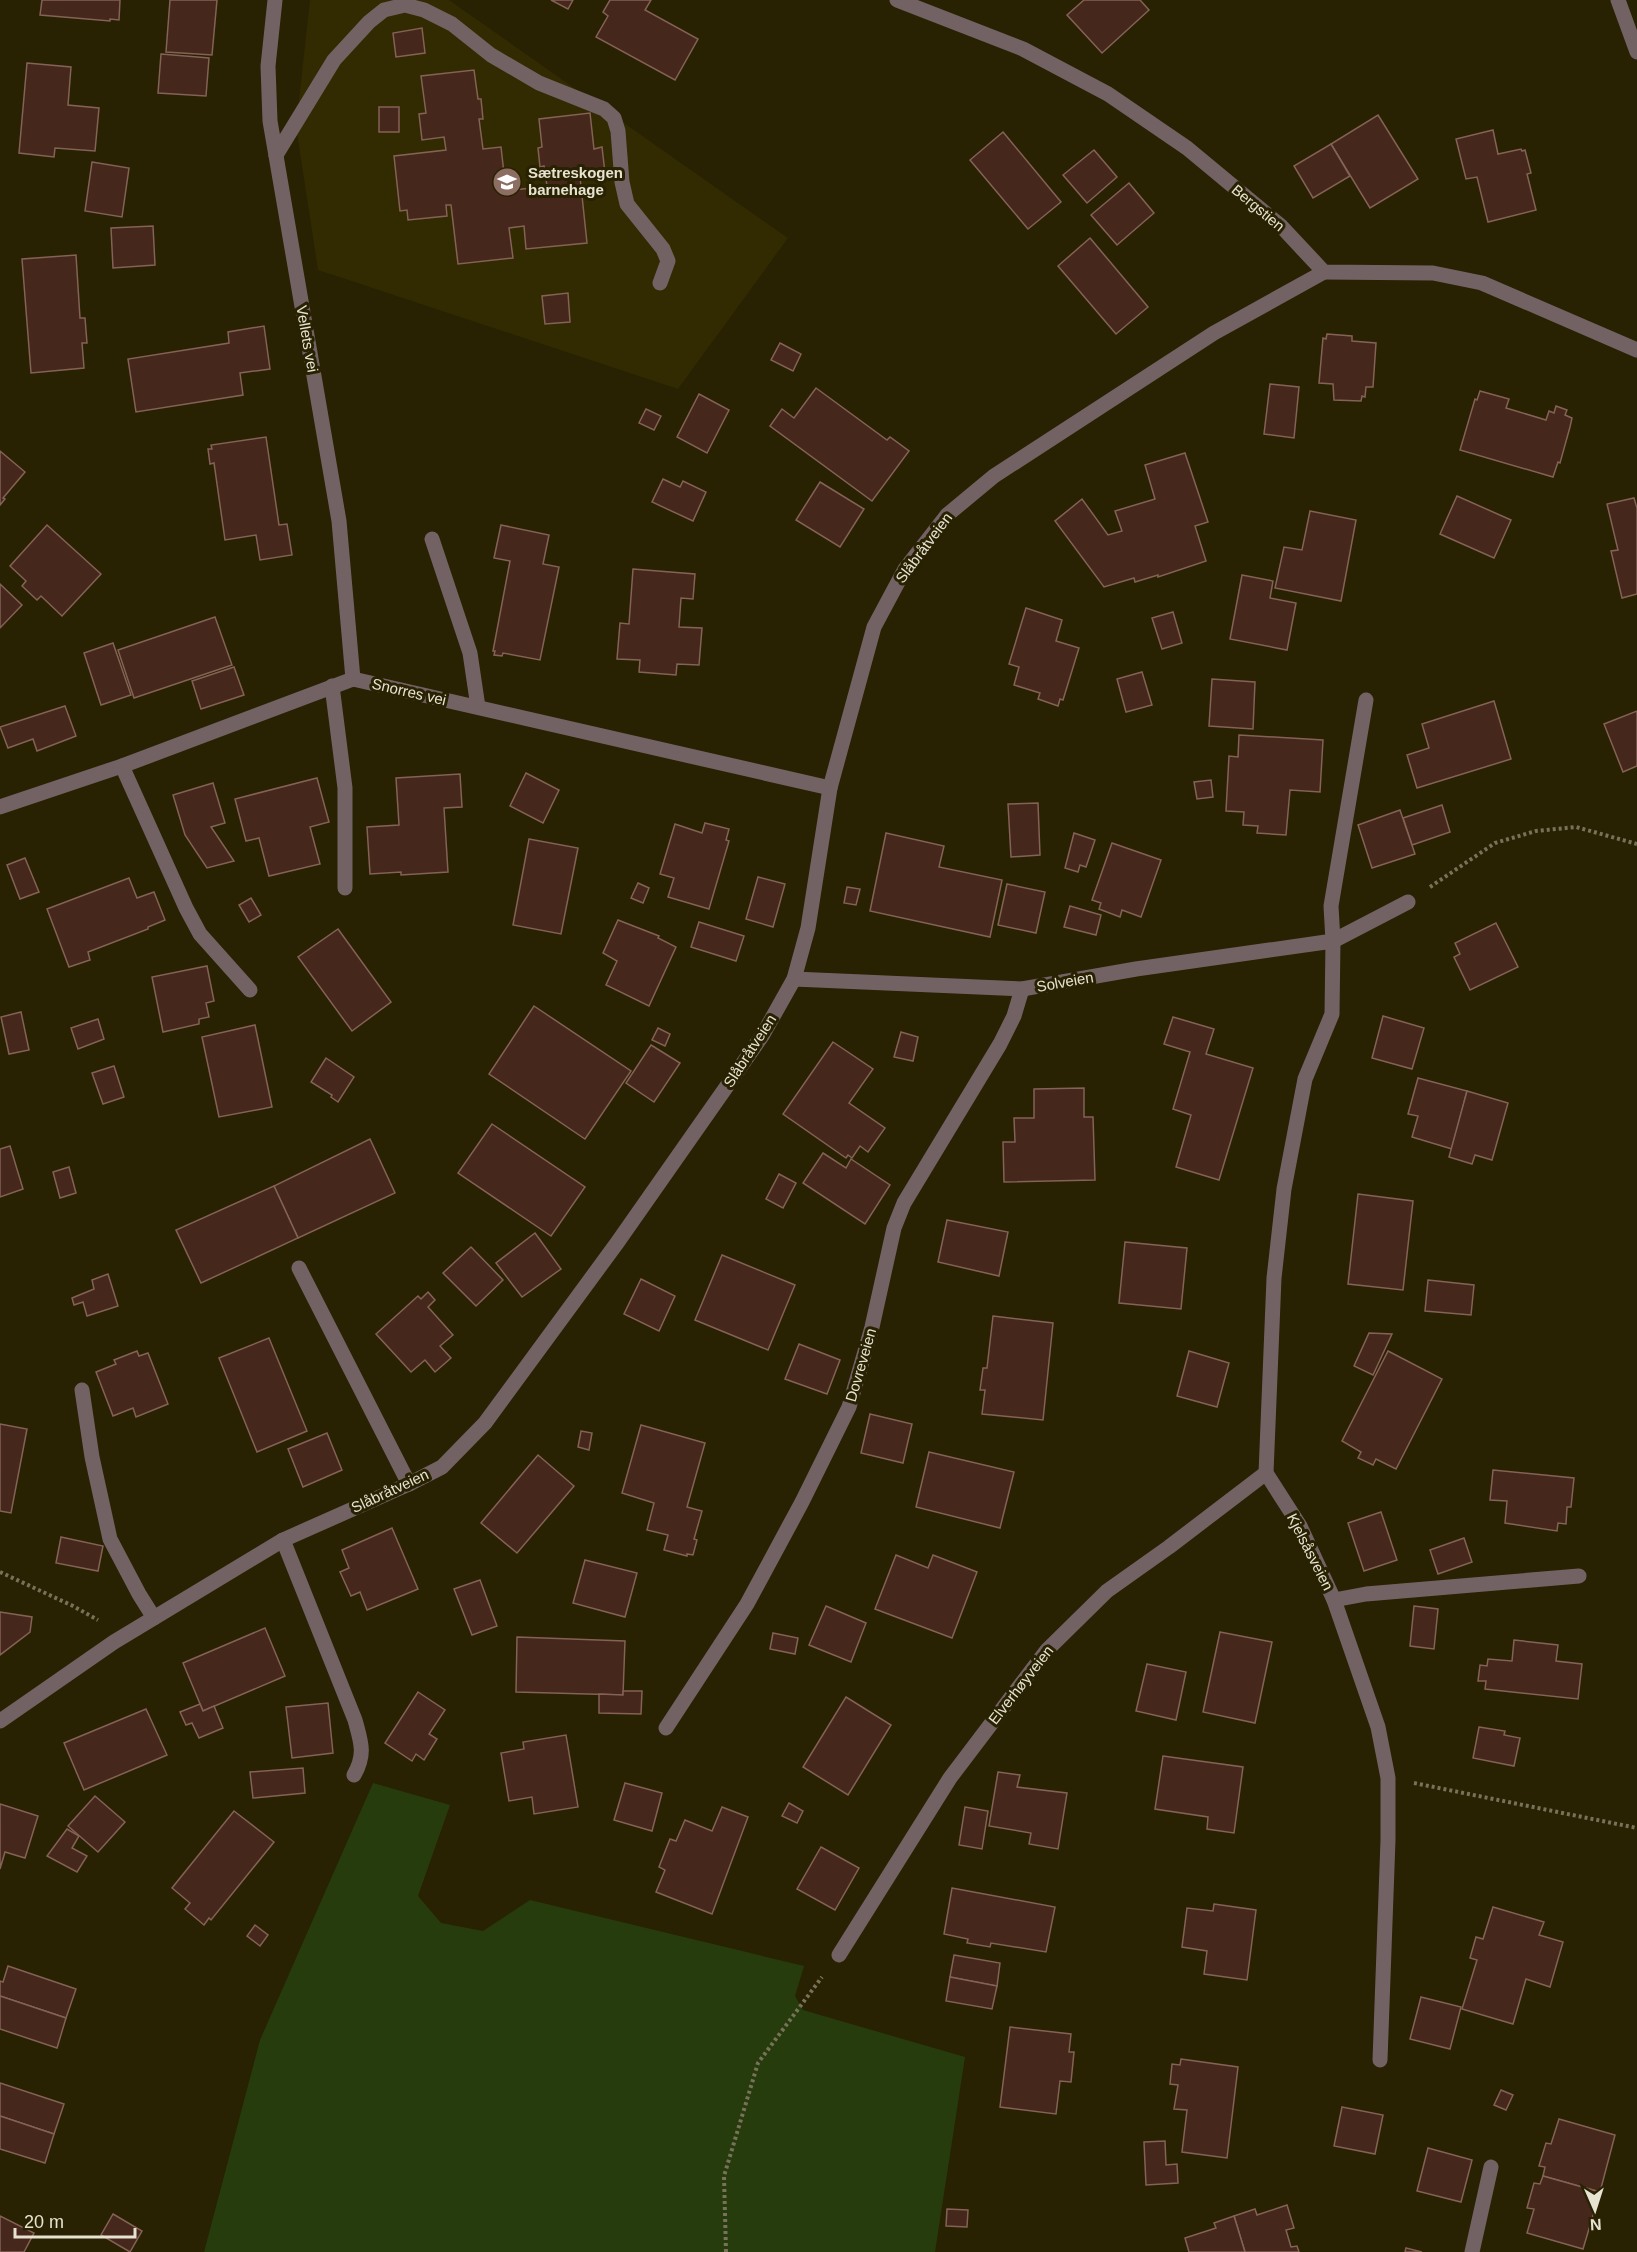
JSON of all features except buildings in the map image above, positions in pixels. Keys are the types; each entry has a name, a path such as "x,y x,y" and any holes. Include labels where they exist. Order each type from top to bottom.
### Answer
{"street":[{"name":"Vellets vei","path":"275,0 267,66 270,121 339,521 353,679"},
{"name":"Bergstien","path":"897,0 1023,50 1108,94 1204,162 1281,226 1324,272"},
{"path":"1618,0 1637,52"},
{"path":"276,155 334,60 369,22 384,10 405,5 424,10 452,24 501,61 539,83 604,109 614,118 618,131 622,182 627,204 663,249 668,261 660,283"},
{"path":"1324,272 1432,273 1482,282 1637,350"},
{"name":"Slåbråtveien","path":"0,1721 114,1642 283,1539 409,1484 442,1467 485,1423 617,1243 755,1046 794,979 808,928 830,788 874,627 904,569 947,515 994,476 1214,333 1324,272"},
{"path":"432,539 470,653 478,707"},
{"name":"Snorres vei","path":"0,807 122,766 353,679 830,788"},
{"path":"332,686 345,788 345,888"},
{"path":"1266,1473 1274,1278 1284,1189 1305,1079 1332,1014 1331,906 1366,700"},
{"path":"122,766 200,934 250,990"},
{"name":"Solveien","path":"794,979 1022,989 1137,969 1333,941 1408,902"},
{"name":"Dovreveien","path":"666,1728 747,1604 802,1502 849,1407 872,1328 894,1228 904,1203 1000,1044 1014,1016 1022,989"},
{"path":"299,1268 409,1484"},
{"path":"82,1390 110,1539 154,1618"},
{"name":"Kjelsåsveien","path":"1266,1473 1300,1526 1335,1600 1378,1727 1389,1778 1380,2060"},
{"name":"Elverhøyveien","path":"839,1955 950,1778 1047,1650 1107,1591 1266,1473"},
{"path":"283,1539 355,1720 361,1741 362,1757 354,1775"},
{"path":"1335,1600 1366,1594 1580,1576"},
{"path":"1472,2252 1491,2167"}],"path":[{"path":"1408,902 1495,843 1536,831 1576,827 1637,844"},
{"path":"0,1572 96,1617 114,1642"},
{"path":"1389,1778 1637,1828"},
{"path":"726,2252 724,2176 758,2063 839,1955"}],"shaded area":[{"name":"Sætreskogen barnehage","path":"310,0 449,0 788,238 678,389 318,270 296,127"}],"green space":[{"path":"373,1783 450,1805 418,1896 441,1923 483,1931 530,1900 804,1966 795,1996 803,2010 965,2057 935,2252 204,2252 260,2040"}],"place":[{"name":"Sætreskogen barnehage","path":"507,182"}]}
